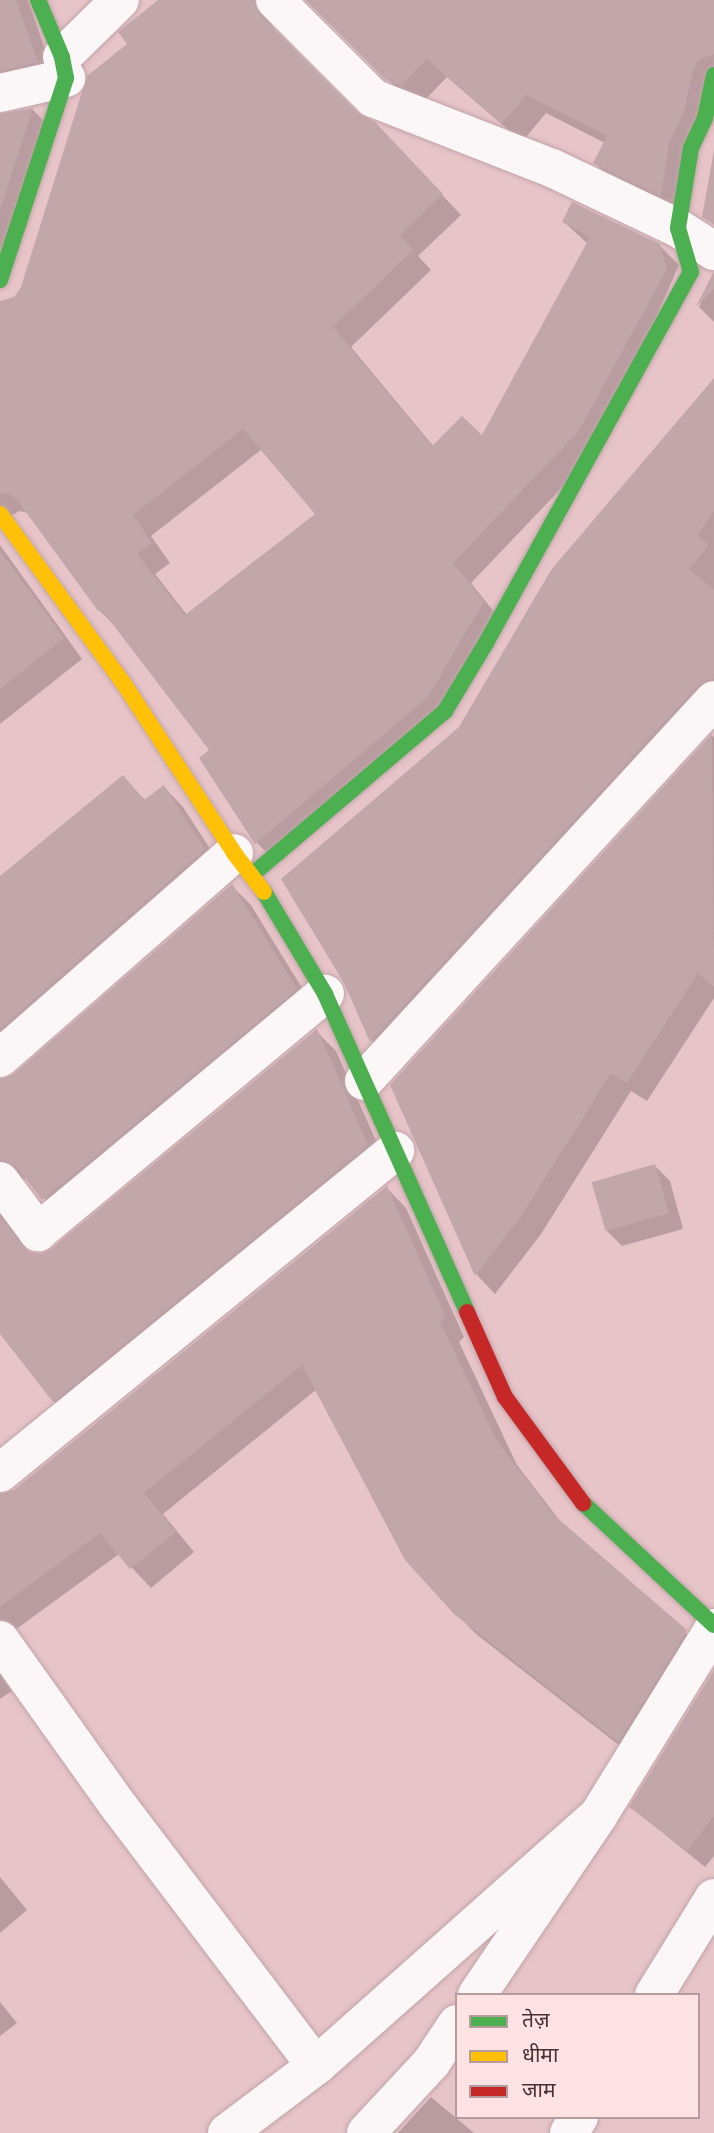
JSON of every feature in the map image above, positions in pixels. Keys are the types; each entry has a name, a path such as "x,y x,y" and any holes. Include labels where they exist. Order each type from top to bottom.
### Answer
{"street":[{"path":"38,0 64,67"},
{"path":"0,280 64,67 120,0"},
{"path":"275,0 373,98 552,168 678,228 714,251"},
{"path":"0,93 64,67"},
{"path":"0,1058 244,863 445,711 486,643 691,272 678,228 691,148 711,115 714,75"},
{"path":"0,514 124,684 244,863 325,994 505,1397 581,1501 714,1626 598,1816 478,1993"},
{"path":"364,1081 714,700"},
{"path":"0,1181 38,1232 325,994"},
{"path":"0,1473 396,1151"},
{"path":"6,1661 316,2066"},
{"path":"228,2133 316,2066 598,1816"},
{"path":"655,1993 714,1898"},
{"path":"366,2133 431,2063 455,2028"}],"building":[{"path":"0,0 16,0 38,62 0,71"},
{"path":"158,0 254,0 260,15 358,113 375,122 443,194 400,235 413,250 333,327 432,446 462,416 482,435 590,237 562,222 572,202 660,244 667,269 578,432 453,563 484,601 428,697 255,844 199,758 209,750 101,609 98,611 18,501 9,494 0,493 0,301 14,297 21,287 87,76 127,44 118,32","holes":["243,429 315,514 185,615 137,554 152,543 133,515"]},
{"path":"306,0 714,0 714,54 698,60 693,70 684,111 669,144 661,196 593,163 607,136 526,95 502,124 427,59 401,86 385,79"},
{"path":"33,108 0,210 0,114"},
{"path":"714,150 714,225 702,217"},
{"path":"713,273 714,289 696,307"},
{"path":"714,378 714,511 697,535 709,545 689,569 714,590 714,679 698,685 370,1042 344,983 281,879 459,727 551,570"},
{"path":"0,551 64,638 0,689"},
{"path":"712,734 714,987 698,973 627,1083 611,1073 522,1215 475,1276 390,1085"},
{"path":"123,775 144,800 164,785 205,849 0,1029 0,876"},
{"path":"232,884 297,989 42,1200 17,1167 0,1160 0,1079 14,1074"},
{"path":"317,1029 368,1145 53,1402 0,1334 0,1218 29,1252 41,1254 51,1249"},
{"path":"655,1164 669,1213 606,1231 592,1182"},
{"path":"387,1186 445,1316 440,1322 498,1443 555,1516 687,1630 618,1742 454,1614 405,1560 302,1365 144,1493 176,1532 130,1569 100,1533 0,1607 0,1494 14,1490"},
{"path":"714,1670 714,1816 687,1851 629,1807"}],"traffic: fast":[{"path":"0,280 66,78 62,57 38,0"},
{"path":"253,874 445,711 486,643 691,272 678,228 691,148 705,118 714,75"},
{"path":"264,892 325,994 467,1312"},
{"path":"583,1503 714,1625"}],"traffic: slow":[{"path":"0,514 124,684 234,853 264,892"}],"traffic: jam":[{"path":"467,1312 505,1397 583,1503"}]}
